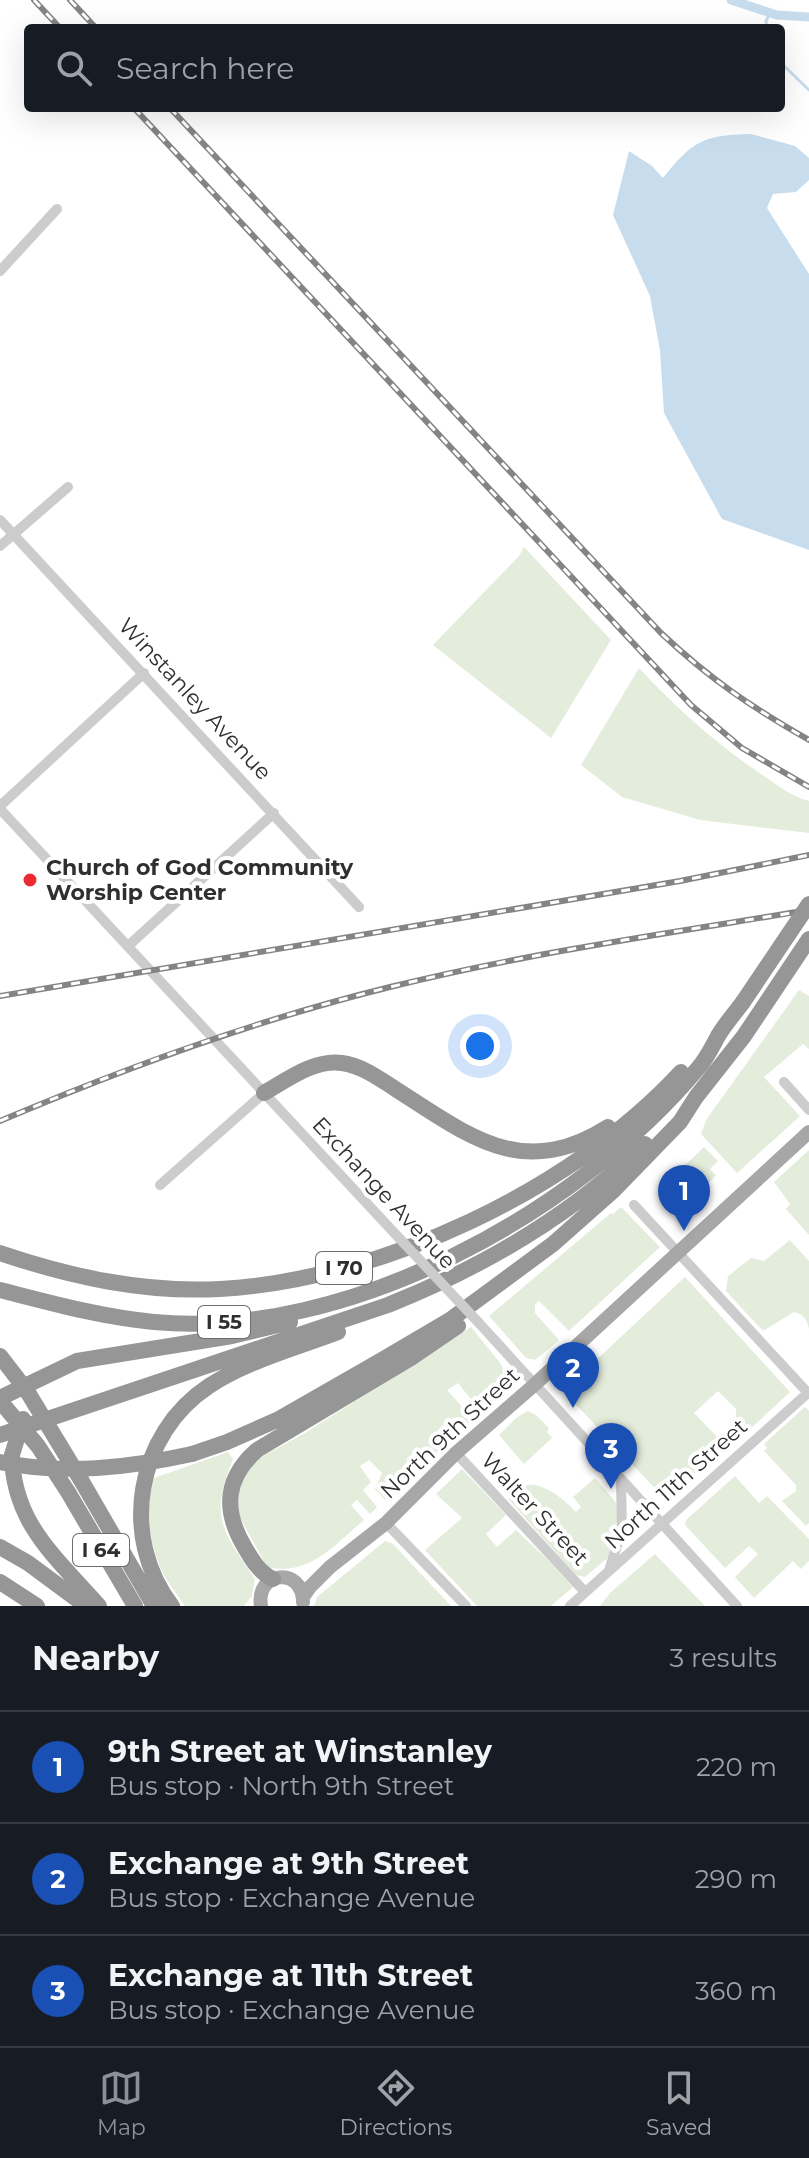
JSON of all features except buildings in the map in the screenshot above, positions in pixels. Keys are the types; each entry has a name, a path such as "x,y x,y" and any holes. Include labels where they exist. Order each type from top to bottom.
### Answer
{"highway":[{"name":"I 55","path":"0,1290 109,1316 154,1322 218,1322 280,1314 326,1303 385,1285 443,1261 524,1217 600,1163 673,1097 707,1057 809,904"},
{"name":"I 55","path":"0,1435 388,1305 431,1288 523,1240 625,1163 673,1115 696,1097 744,1036 809,939"},
{"name":"I 70","path":"0,1253 104,1282 217,1289 305,1279 357,1264 437,1236 508,1202 589,1153 651,1102 699,1051 719,1035"},
{"path":"264,1093 318,1065 341,1063 366,1070 472,1138 504,1149 534,1152 568,1147 593,1137 638,1106 651,1102"},
{"path":"6,1459 56,1469 143,1465 192,1454 279,1419 450,1320 504,1282 580,1221 669,1134 696,1097"},
{"path":"273,1579 253,1561 236,1533 230,1513 235,1476 244,1461 257,1450 411,1358 495,1300 562,1246 580,1221"},
{"path":"0,1400 77,1361 232,1336 290,1322 396,1288 443,1261"},
{"path":"172,1606 147,1558 141,1516 142,1488 161,1436 183,1407 208,1386 232,1373 356,1325 388,1305"},
{"path":"0,1356 34,1402 154,1606"},
{"path":"96,1357 65,1373 35,1397 6,1459 25,1516 99,1606"},
{"name":"I 64","path":"0,1400 38,1446 135,1606"},
{"name":"I 64","path":"0,1547 41,1571 86,1606"},
{"path":"1,1582 37,1606"}],"main road":[{"name":"North 9th Street","path":"303,1602 330,1567 386,1523 456,1453 809,1132"},
{"name":"North 9th Street","path":"293,1580 330,1567"},
{"path":"259,1604 264,1587 273,1579 283,1577 293,1580 300,1588 303,1602"}],"street":[{"path":"0,271 57,209"},
{"path":"0,546 68,487"},
{"name":"Winstanley Avenue","path":"0,520 359,907"},
{"path":"0,807 144,673"},
{"name":"Exchange Avenue","path":"0,807 737,1606"},
{"path":"128,946 274,813"},
{"path":"784,1082 809,1110"},
{"path":"160,1185 264,1093"},
{"path":"634,1205 809,1393"},
{"name":"North 11th Street","path":"570,1606 809,1393"},
{"name":"Walter Street","path":"456,1453 585,1592"},
{"path":"608,1572 622,1531 621,1480"},
{"path":"386,1523 466,1606"}],"green space":[{"path":"524,547 611,640 551,738 433,645 519,556"},
{"path":"639,668 682,711 728,750 784,789 809,801 809,833 700,820 622,797 581,765"},
{"path":"799,990 809,996 809,1049 803,1044 764,1077 800,1116 737,1173 701,1134 706,1120"},
{"path":"704,1147 718,1161 710,1169 716,1175 709,1183 699,1184 683,1167"},
{"path":"809,1150 809,1235 786,1209 790,1204 774,1182"},
{"path":"621,1207 660,1247 569,1331 539,1301 535,1304 535,1313 559,1340 535,1360 526,1358 489,1316"},
{"path":"790,1240 809,1261 809,1329 804,1318 794,1312 763,1331 726,1291 728,1276 751,1258 764,1261"},
{"path":"685,1277 790,1392 748,1431 736,1419 736,1409 718,1391 694,1413 725,1445 666,1500 563,1391"},
{"path":"471,1327 501,1364 506,1377 499,1395 481,1412 458,1383 447,1390 473,1419 385,1500 375,1489 382,1473 369,1460 360,1466 371,1482 363,1490 377,1507 370,1514 357,1500 351,1505 364,1520 320,1557 296,1567 267,1567 238,1514 237,1497 244,1476 256,1460 305,1433"},
{"path":"805,1407 809,1411 809,1523 806,1526 782,1501 796,1491 796,1485 764,1451 767,1448 764,1444"},
{"path":"528,1411 549,1428 547,1432 552,1438 524,1464 499,1435"},
{"path":"228,1452 233,1459 222,1496 223,1523 234,1548 255,1579 252,1596 244,1606 185,1606 162,1572 153,1546 149,1511 154,1478"},
{"path":"462,1469 506,1515 486,1534 497,1547 516,1530 573,1587 551,1606 477,1606 425,1550 462,1518 436,1494"},
{"path":"735,1476 759,1503 767,1496 809,1539 809,1561 801,1569 793,1561 754,1598 735,1577 758,1554 749,1546 725,1568 685,1525 686,1520"},
{"path":"595,1478 614,1500 624,1518 610,1556 585,1577 576,1575 508,1499 524,1486 538,1486 560,1497 576,1512 581,1507 573,1497"},
{"path":"385,1541 393,1544 451,1606 314,1606 317,1597"},
{"path":"655,1554 705,1606 600,1606 610,1593"}],"water":[{"path":"751,134 795,146 809,158 809,180 796,192 773,194 767,208 809,274 809,550 722,519 664,413 660,350 650,296 613,215 629,151 652,166 663,178 682,156 700,142 722,136"}],"waterway":[{"path":"731,0 777,15 809,17"},
{"path":"766,24 770,13"},
{"path":"785,67 809,90"}],"railway":[{"path":"34,0 56,24"},
{"path":"70,0 92,24"},
{"path":"138,112 691,705 742,748 809,787"},
{"path":"174,112 661,633 732,691 809,740"},
{"path":"0,996 680,881 809,855"},
{"path":"0,1121 192,1046 340,1000 546,954 809,910"}],"place":[{"name":"Church of God Community Worship Center","path":"30,880"},
{"name":"9th Street at Winstanley","path":"684,1231"},
{"name":"Exchange at 9th Street","path":"573,1408"},
{"name":"Exchange at 11th Street","path":"611,1489"}]}
